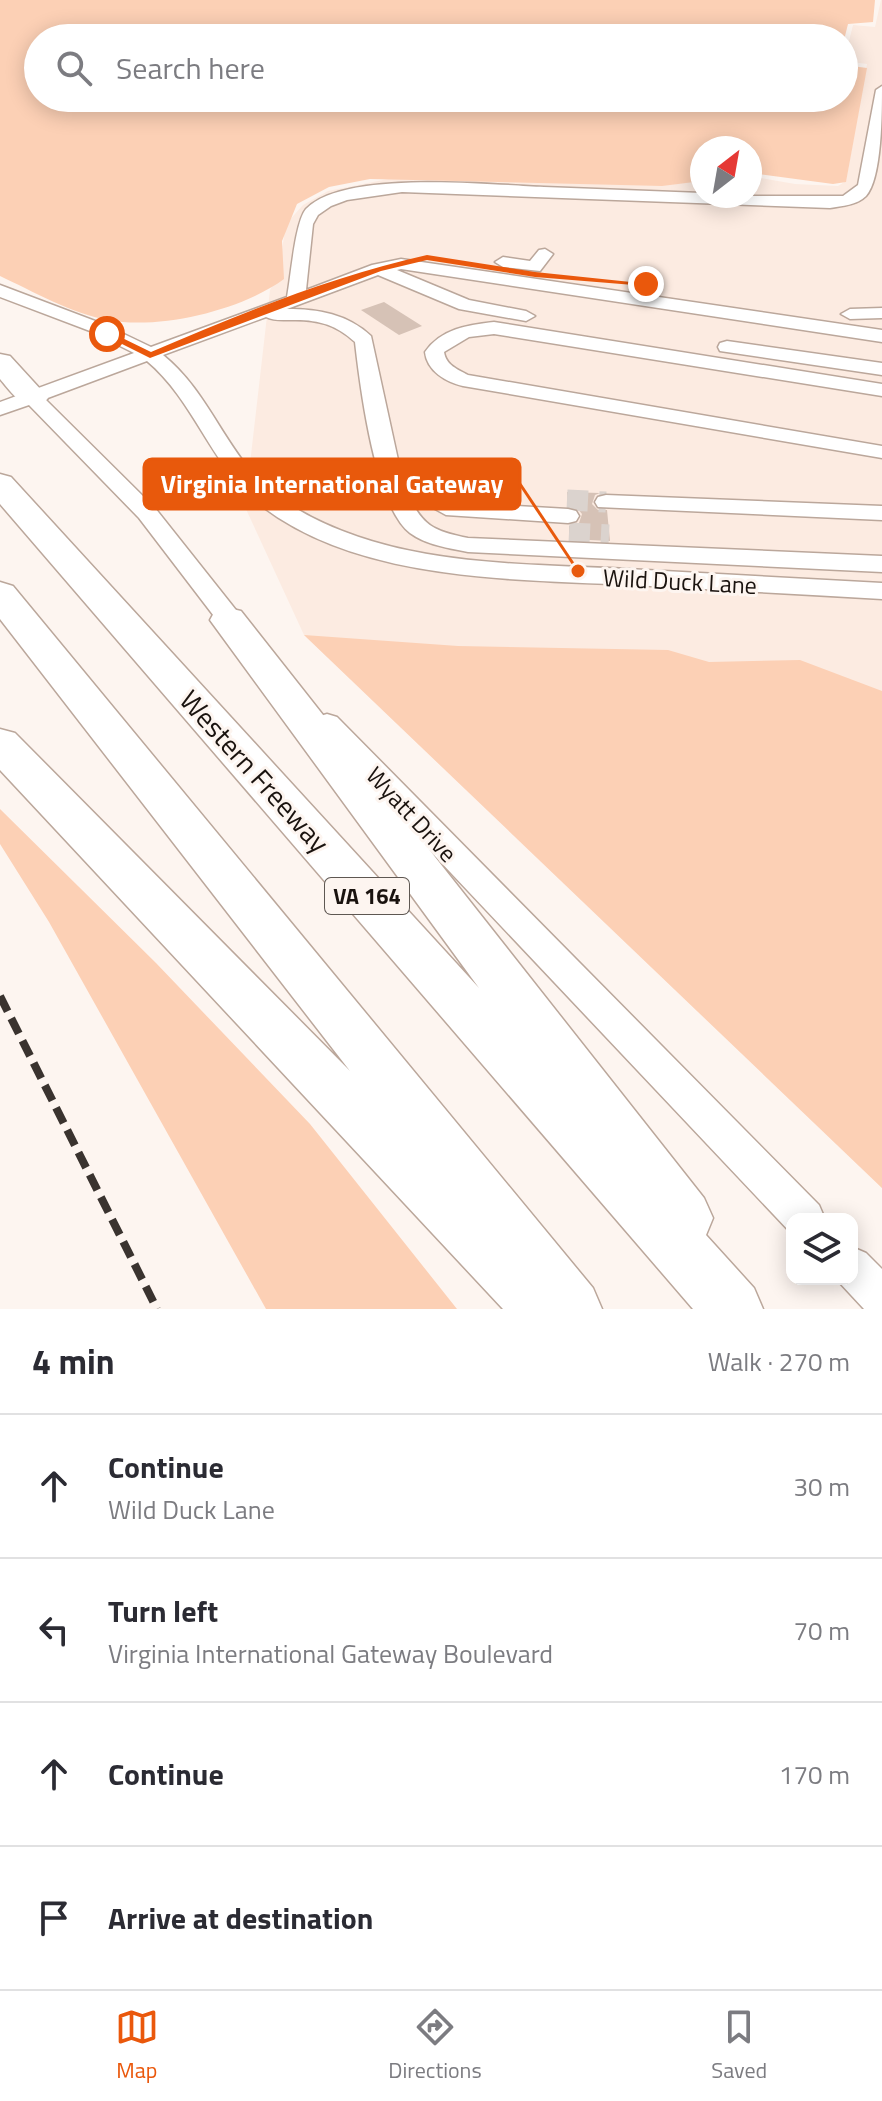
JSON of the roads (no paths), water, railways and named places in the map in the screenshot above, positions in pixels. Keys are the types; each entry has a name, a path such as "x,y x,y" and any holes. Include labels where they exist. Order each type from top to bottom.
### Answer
{"highway":[{"path":"0,362 33,398"},
{"name":"Western Freeway","path":"0,484 733,1309"},
{"path":"0,594 572,1309"},
{"path":"228,620 754,1309"},
{"path":"0,744 544,1309"}],"street":[{"path":"762,199 830,203 862,194 879,125 882,90"},
{"path":"295,299 305,225 320,208 338,199 397,186 690,196"},
{"path":"0,409 383,267 422,258 458,256 534,267 545,254"},
{"path":"422,258 564,277 881,328"},
{"path":"422,258 881,328"},
{"path":"383,267 415,265 881,328"},
{"path":"383,267 465,305 882,369"},
{"path":"564,277 646,284 850,314 881,328"},
{"name":"Wild Duck Lane","path":"0,290 150,355 178,380 198,406 224,454 244,479 302,521 350,540 413,560 476,569 882,591"},
{"path":"235,321 306,314 343,322 357,332 364,340 368,374 391,472 408,518 430,536 468,545 882,564"},
{"path":"882,390 494,328 476,328 445,338 436,346 434,356 437,365 447,374 463,380 882,452"},
{"name":"Wyatt Drive","path":"33,398 147,513 228,620 447,852 799,1213"},
{"path":"391,472 444,492 568,516 458,527 426,511 391,472"},
{"path":"608,518 882,513"},
{"path":"608,518 882,528"},
{"path":"608,518 882,547"},
{"path":"858,1273 882,1298"}],"tunnel":[{"path":"567,500 606,502"},
{"path":"569,533 609,535"}],"railway":[{"path":"0,996 157,1309"}],"place":[{"name":"Virginia International Gateway","path":"578,571"}]}
